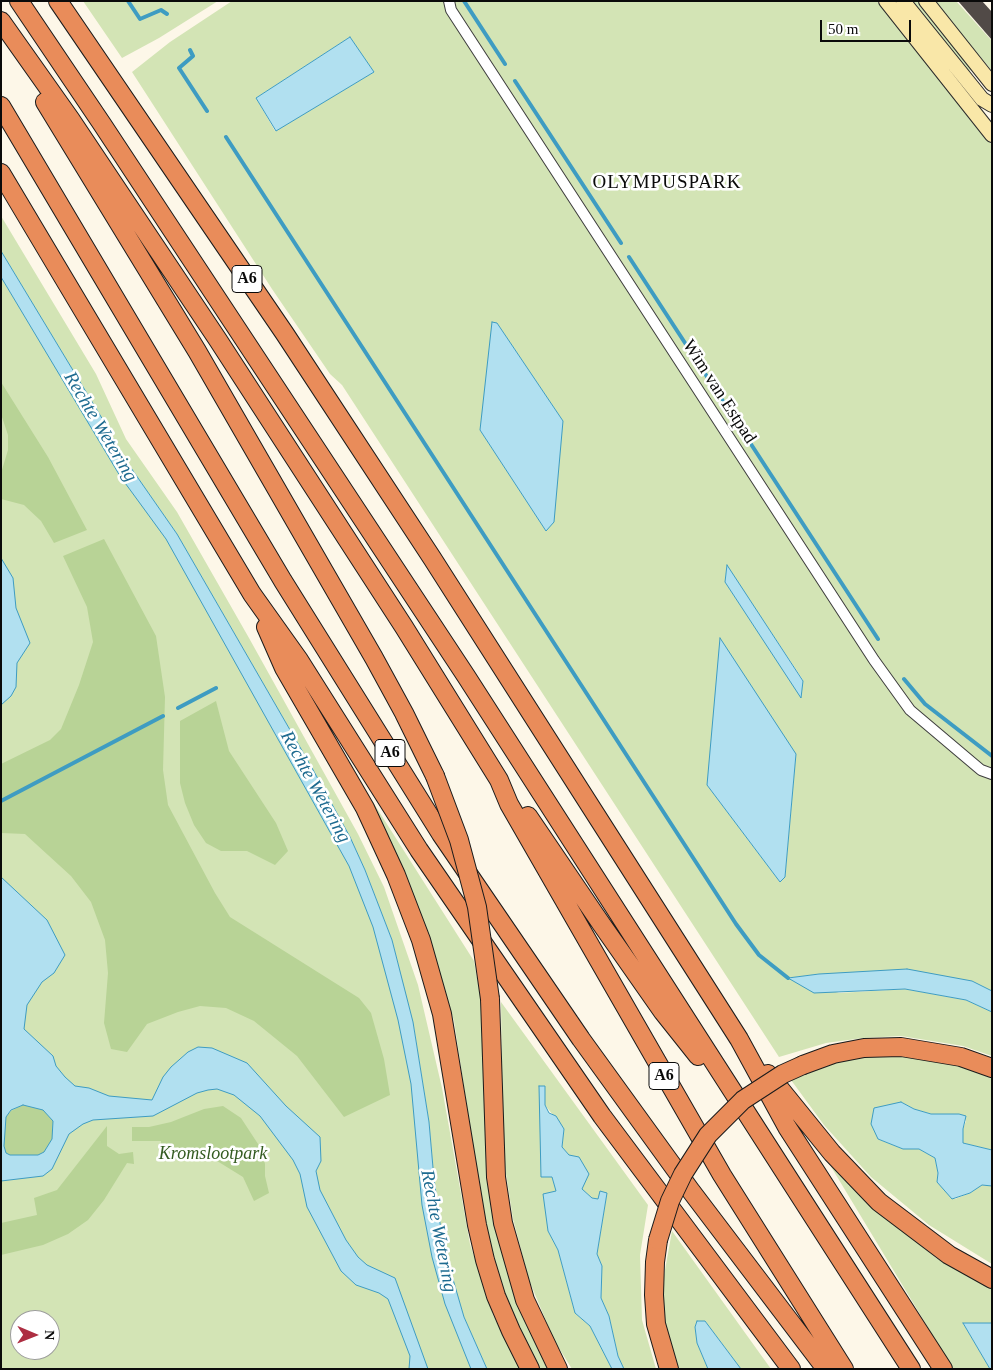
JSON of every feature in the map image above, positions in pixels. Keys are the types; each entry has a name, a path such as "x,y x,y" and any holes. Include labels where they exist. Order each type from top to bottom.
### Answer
{"highway":[{"name":"A6","path":"18,1 113,140 466,676 911,1369"},
{"name":"A6","path":"58,1 284,334 399,508 740,1039 787,1126 943,1369"},
{"name":"A6","path":"1,22 71,120 223,348 398,618 499,780 509,804 722,1175 844,1369"},
{"name":"A6","path":"1,26 197,352 400,705 435,776 459,840 476,900 486,958 490,999 496,1176 503,1224 525,1300 558,1369"},
{"name":"A6","path":"1,106 283,580 441,834 592,1055 690,1191 826,1369"},
{"name":"A6","path":"1,173 252,594 299,660 425,858 613,1130 791,1369"},
{"name":"A6","path":"252,594 284,668 364,808 396,876 422,940 445,1031 475,1216 485,1260 496,1296 530,1369"},
{"name":"A6","path":"499,780 517,799 663,1012 756,1129"},
{"name":"A6","path":"740,1039 816,1134 864,1188 914,1231 949,1255 992,1279"},
{"path":"669,1369 656,1324 654,1262 658,1240 670,1201 682,1174 708,1135 744,1100 783,1074 803,1065 833,1054 864,1048 901,1047 961,1057 992,1068"}],"main road":[{"path":"886,1 992,135"},
{"path":"902,1 990,102 982,124"},
{"path":"926,1 992,84"}],"street":[{"name":"Wim van Estpad","path":"449,1 451,10 874,660 910,710 981,770 992,774"}],"green space":[{"path":"83,1 218,1 159,38 122,58"},
{"path":"232,1 877,1 992,145 992,991 972,981 839,974 819,974 789,978 839,993 905,989 966,1000 992,1012 992,1056 963,1046 901,1036 863,1038 826,1043 779,1057 342,385 330,374 272,289 132,72 170,42","holes":["350,37 374,72 275,131 256,98","497,323 563,421 546,531 480,430","727,566 803,680 801,697 725,582","796,754 785,877 780,882 707,785"]},
{"path":"905,1 918,1 972,69 965,75"},
{"path":"934,1 956,1 992,41 992,71"},
{"path":"1,216 96,374 126,439 177,512 249,638 358,834 384,887 418,985 442,1088 470,1244 493,1315 520,1369 487,1369 464,1317 449,1269 443,1245 429,1122 414,1028 392,940 365,870 350,837 312,768 177,534 122,455 103,420 1,251"},
{"name":"Kromslootpark","path":"1,277 47,353 217,612 367,884 403,999 436,1249 479,1369 1,1369"},
{"path":"1,382 48,457 87,530 54,543 41,521 24,505 1,499 1,473 8,450 8,435 1,414"},
{"path":"104,539 156,636 165,697 163,770 168,805 215,893 230,917 359,998 371,1013 384,1059 390,1095 344,1117 297,1056 254,1021 226,1008 200,1006 178,1012 147,1024 127,1052 111,1049 104,1023 108,973 105,940 91,902 71,876 25,834 1,833 1,764 50,740 61,729 79,685 93,642 87,607 63,556"},
{"path":"216,701 229,751 276,823 288,851 275,865 247,851 221,851 206,843 194,825 185,803 180,783 180,721"},
{"path":"371,799 474,961 483,1011 489,1148 524,1313 538,1350 551,1369 540,1369 533,1359 505,1295 485,1226 454,1021 426,927"},
{"path":"501,1002 648,1205 640,1255 642,1320 656,1369 624,1369 618,1356 609,1316 601,1298 602,1266 597,1254 607,1193 598,1199 592,1198 582,1189 569,1155 562,1147 564,1129 545,1105 545,1086 541,1177 552,1177 557,1191 548,1231 558,1250 575,1313 590,1326 612,1369 572,1369 554,1340 529,1280 513,1219 503,1154"},
{"path":"900,1053 959,1063 992,1076 992,1150 963,1143 963,1129 966,1121 959,1114 931,1114 914,1109 901,1102 878,1139 903,1149 919,1149 935,1158 938,1173 937,1182 955,1199 970,1193 982,1185 992,1186 992,1264 929,1225 871,1177 824,1125 791,1080 846,1059 864,1055"},
{"path":"23,1105 43,1110 53,1121 52,1139 44,1152 38,1155 10,1155 6,1153 4,1145 6,1117 11,1111"},
{"path":"223,1106 241,1118 260,1147 265,1164 265,1176 269,1193 254,1201 243,1177 209,1156 161,1161 161,1141 132,1141 132,1127 149,1127 171,1122 204,1109"},
{"path":"107,1126 107,1146 119,1154 133,1152 134,1164 127,1163 104,1200 88,1220 68,1234 43,1245 1,1255 1,1223 37,1215 34,1198 57,1190"},
{"path":"830,1165 862,1197 936,1258 992,1288 992,1323 963,1323 990,1369 953,1369"},
{"path":"672,1231 771,1369 741,1369 705,1321 697,1321 695,1327 697,1343 708,1369 677,1369 665,1327 661,1292"}],"water":[{"path":"350,37 374,72 276,131 256,98"},
{"name":"Rechte Wetering","path":"1,251 103,420 122,455 177,534 312,768 350,837 365,870 392,940 413,1022 429,1122 443,1245 464,1317 487,1369 471,1369 445,1304 432,1257 422,1205 411,1084 398,1020 373,927 349,866 166,539 120,476 1,277"},
{"path":"492,322 497,323 563,421 554,522 546,531 480,430"},
{"path":"1,558 13,578 16,608 30,643 17,663 16,687 11,696 1,705"},
{"path":"727,565 803,681 801,698 725,582"},
{"path":"720,638 796,754 785,877 780,882 707,785"},
{"path":"1,877 47,920 65,955 54,973 42,982 27,1005 24,1029 53,1056 56,1066 65,1077 75,1086 89,1088 109,1096 152,1100 163,1077 171,1067 188,1052 198,1047 212,1048 247,1063 286,1106 320,1137 321,1161 316,1171 320,1190 346,1240 358,1257 367,1265 395,1278 428,1369 409,1369 410,1356 388,1299 379,1293 356,1285 341,1271 307,1207 300,1174 293,1160 260,1116 234,1095 217,1089 208,1090 197,1093 153,1116 93,1120 83,1124 69,1134 52,1169 43,1176 1,1181","holes":["23,1105 43,1110 53,1121 52,1139 44,1152 38,1155 10,1155 6,1153 4,1146 6,1117 11,1110"]},
{"path":"907,969 972,981 992,991 992,1012 966,1000 905,989 814,993 788,978 819,974"},
{"path":"539,1086 545,1086 545,1105 549,1113 556,1116 564,1129 562,1147 569,1155 579,1157 589,1174 582,1189 592,1198 598,1199 600,1191 607,1193 597,1254 602,1266 601,1298 609,1316 618,1356 624,1369 612,1369 590,1326 575,1313 558,1250 548,1231 543,1194 556,1191 552,1177 541,1177"},
{"path":"901,1102 914,1109 931,1114 959,1114 966,1116 963,1129 963,1143 992,1150 992,1186 982,1185 970,1193 952,1199 937,1182 938,1173 935,1158 919,1149 903,1149 878,1139 871,1124 874,1108"},
{"path":"697,1321 705,1321 741,1369 708,1369 697,1343 695,1327"},
{"path":"963,1323 992,1323 992,1369 990,1369"}],"building":[{"path":"958,1 982,1 992,12 992,40"}],"waterway":[{"path":"128,1 140,19 161,10 167,14"},
{"path":"464,1 505,64"},
{"path":"190,50 193,56 179,68 207,111"},
{"path":"515,81 621,243"},
{"path":"226,137 736,924 759,955 788,978"},
{"path":"629,257 878,639"},
{"path":"904,679 925,704 992,756"},
{"path":"178,708 216,688"},
{"path":"1,801 163,716"}],"district":[{"name":"OLYMPUSPARK","path":"667,183"}]}
